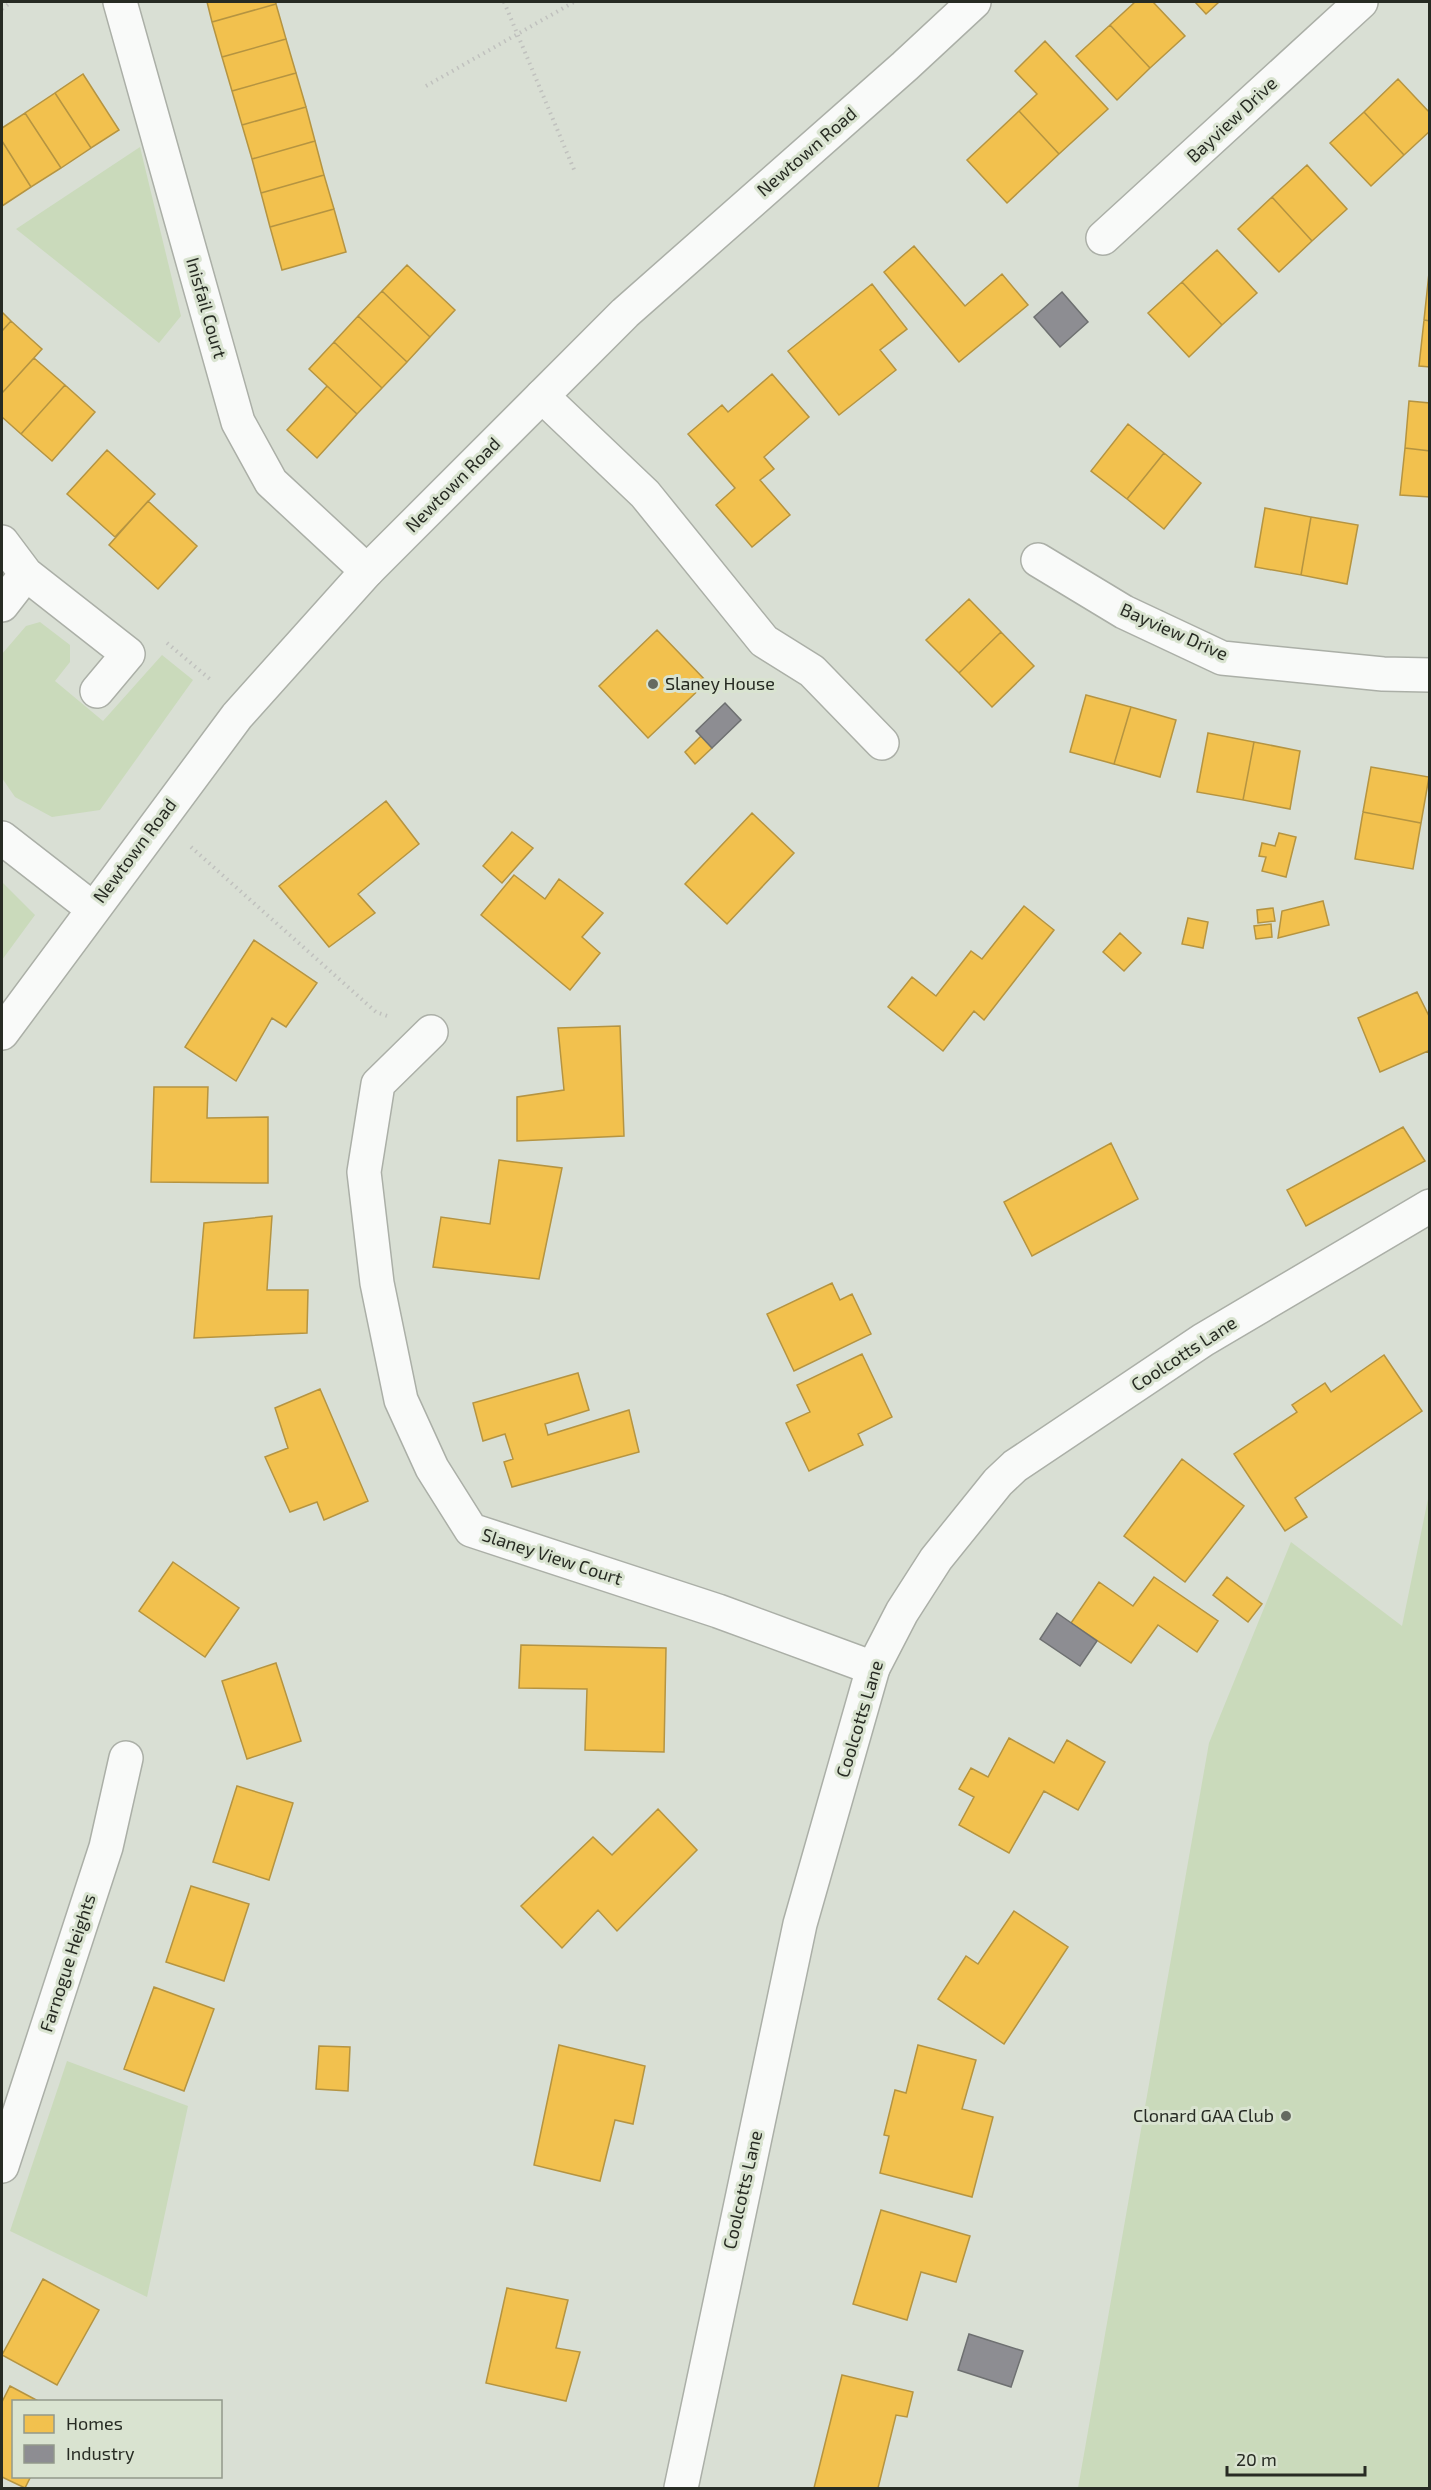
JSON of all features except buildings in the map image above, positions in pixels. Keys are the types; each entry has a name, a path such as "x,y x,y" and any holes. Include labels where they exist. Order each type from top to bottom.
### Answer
{"street":[{"name":"Inisfail Court","path":"120,2 238,422 271,482 367,571"},
{"name":"Newtown Road","path":"2,1033 92,908 237,716 367,571 625,313 905,66 974,2"},
{"name":"Bayview Drive","path":"1103,238 1361,2"},
{"path":"542,396 645,494 764,641 812,671 882,743"},
{"path":"2,542 26,574 128,654 97,691"},
{"name":"Bayview Drive","path":"1038,560 1124,612 1222,658 1383,674 1430,675"},
{"path":"2,605 26,574"},
{"path":"2,838 92,908"},
{"name":"Slaney View Court","path":"431,1032 378,1084 364,1172 378,1284 401,1400 432,1468 471,1530 718,1611 873,1668"},
{"name":"Coolcotts Lane","path":"681,2488 800,1924 873,1668 902,1612 936,1559 998,1482 1015,1466 1203,1340 1430,1206"},
{"name":"Farnogue Heights","path":"2,2166 106,1847 126,1758"}],"path":[{"path":"504,2 575,172"},
{"path":"426,86 574,2"},
{"path":"2,9 7,3"},
{"path":"159,819 376,1012 431,1032"}],"green space":[{"path":"140,147 181,316 159,343 16,229"},
{"path":"40,622 70,645 70,662 55,681 103,721 162,655 193,680 100,810 52,817 15,797 2,778 2,654 26,626"},
{"path":"2,882 35,915 2,960"},
{"name":"Clonard GAA Club","path":"1429,1494 1429,2488 1078,2488 1209,1743 1291,1542 1402,1626"},
{"path":"67,2061 188,2106 147,2297 10,2231"}],"place":[{"name":"Slaney House","path":"653,684"},
{"name":"Clonard GAA Club","path":"1286,2116"}]}
